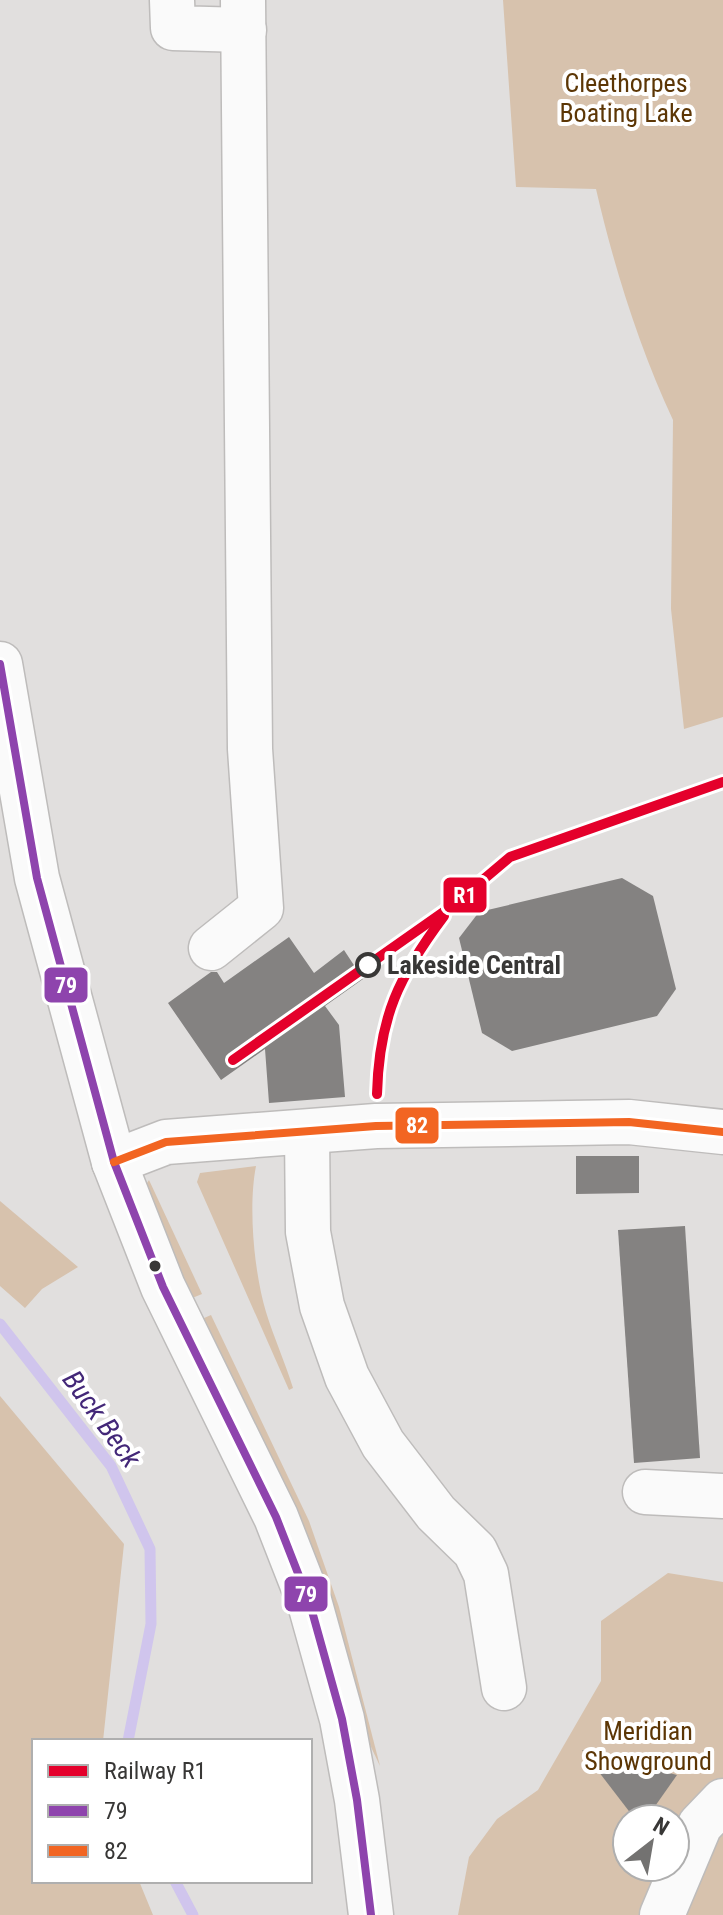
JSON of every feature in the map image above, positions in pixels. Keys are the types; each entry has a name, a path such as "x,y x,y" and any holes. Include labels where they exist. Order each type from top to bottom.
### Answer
{"street":[{"path":"172,0 173,28 243,15 250,749 261,908 211,948"},
{"path":"0,664 37,878 114,1162 163,1287 276,1517 310,1604 342,1719 357,1800 371,1915"},
{"path":"114,1162 166,1142 376,1126 629,1122 723,1132"},
{"path":"307,1132 308,1232 322,1306 347,1377 383,1444 436,1513 475,1551 486,1574 504,1688"},
{"path":"645,1492 723,1496"},
{"path":"662,1915 700,1825 723,1801"}],"green space":[{"name":"Cleethorpes Boating Lake","path":"503,0 723,0 723,717 684,729 671,609 673,420 628,306 596,189 516,187"},
{"path":"256,1166 252,1220 258,1278 266,1312 293,1388 289,1390 197,1182 200,1173"},
{"path":"149,1180 202,1294 185,1301 145,1186"},
{"path":"0,1201 78,1267 42,1289 25,1308 0,1286"},
{"path":"211,1315 309,1521 339,1607 380,1766 347,1696 195,1322"},
{"path":"0,1396 124,1544 103,1739 32,1739 32,1883 140,1883 153,1915 0,1915"},
{"name":"Meridian Showground","path":"668,1573 723,1582 723,1915 458,1915 469,1857 497,1819 538,1790 601,1681 601,1621"}],"building":[{"path":"622,878 653,896 676,989 657,1016 512,1051 482,1033 459,938 479,912"},
{"path":"289,937 314,973 344,950 363,979 325,1006 339,1025 345,1097 269,1103 265,1049 221,1080 168,1003 211,972 217,972 224,983"},
{"path":"576,1156 639,1156 639,1193 576,1194"},
{"path":"685,1226 700,1458 634,1463 618,1230"},
{"path":"582,1750 677,1775 657,1803 623,1803"}],"waterway":[{"name":"Buck Beck","path":"0,1324 111,1466 150,1549 151,1624 128,1739"},
{"name":"Buck Beck","path":"176,1883 193,1915"}],"rail line":[{"name":"R1","path":"233,1060 452,906 510,857 723,782"},
{"name":"R1","path":"377,1094 382,1042 394,999 415,958 444,916"}],"transit line":[{"name":"79","path":"0,664 37,878 114,1162 163,1287 276,1517 310,1604 342,1719 357,1800 371,1915"},
{"name":"82","path":"114,1162 166,1142 376,1126 629,1122 723,1132"}],"place":[{"name":"Lakeside Central","path":"368,965"}]}
